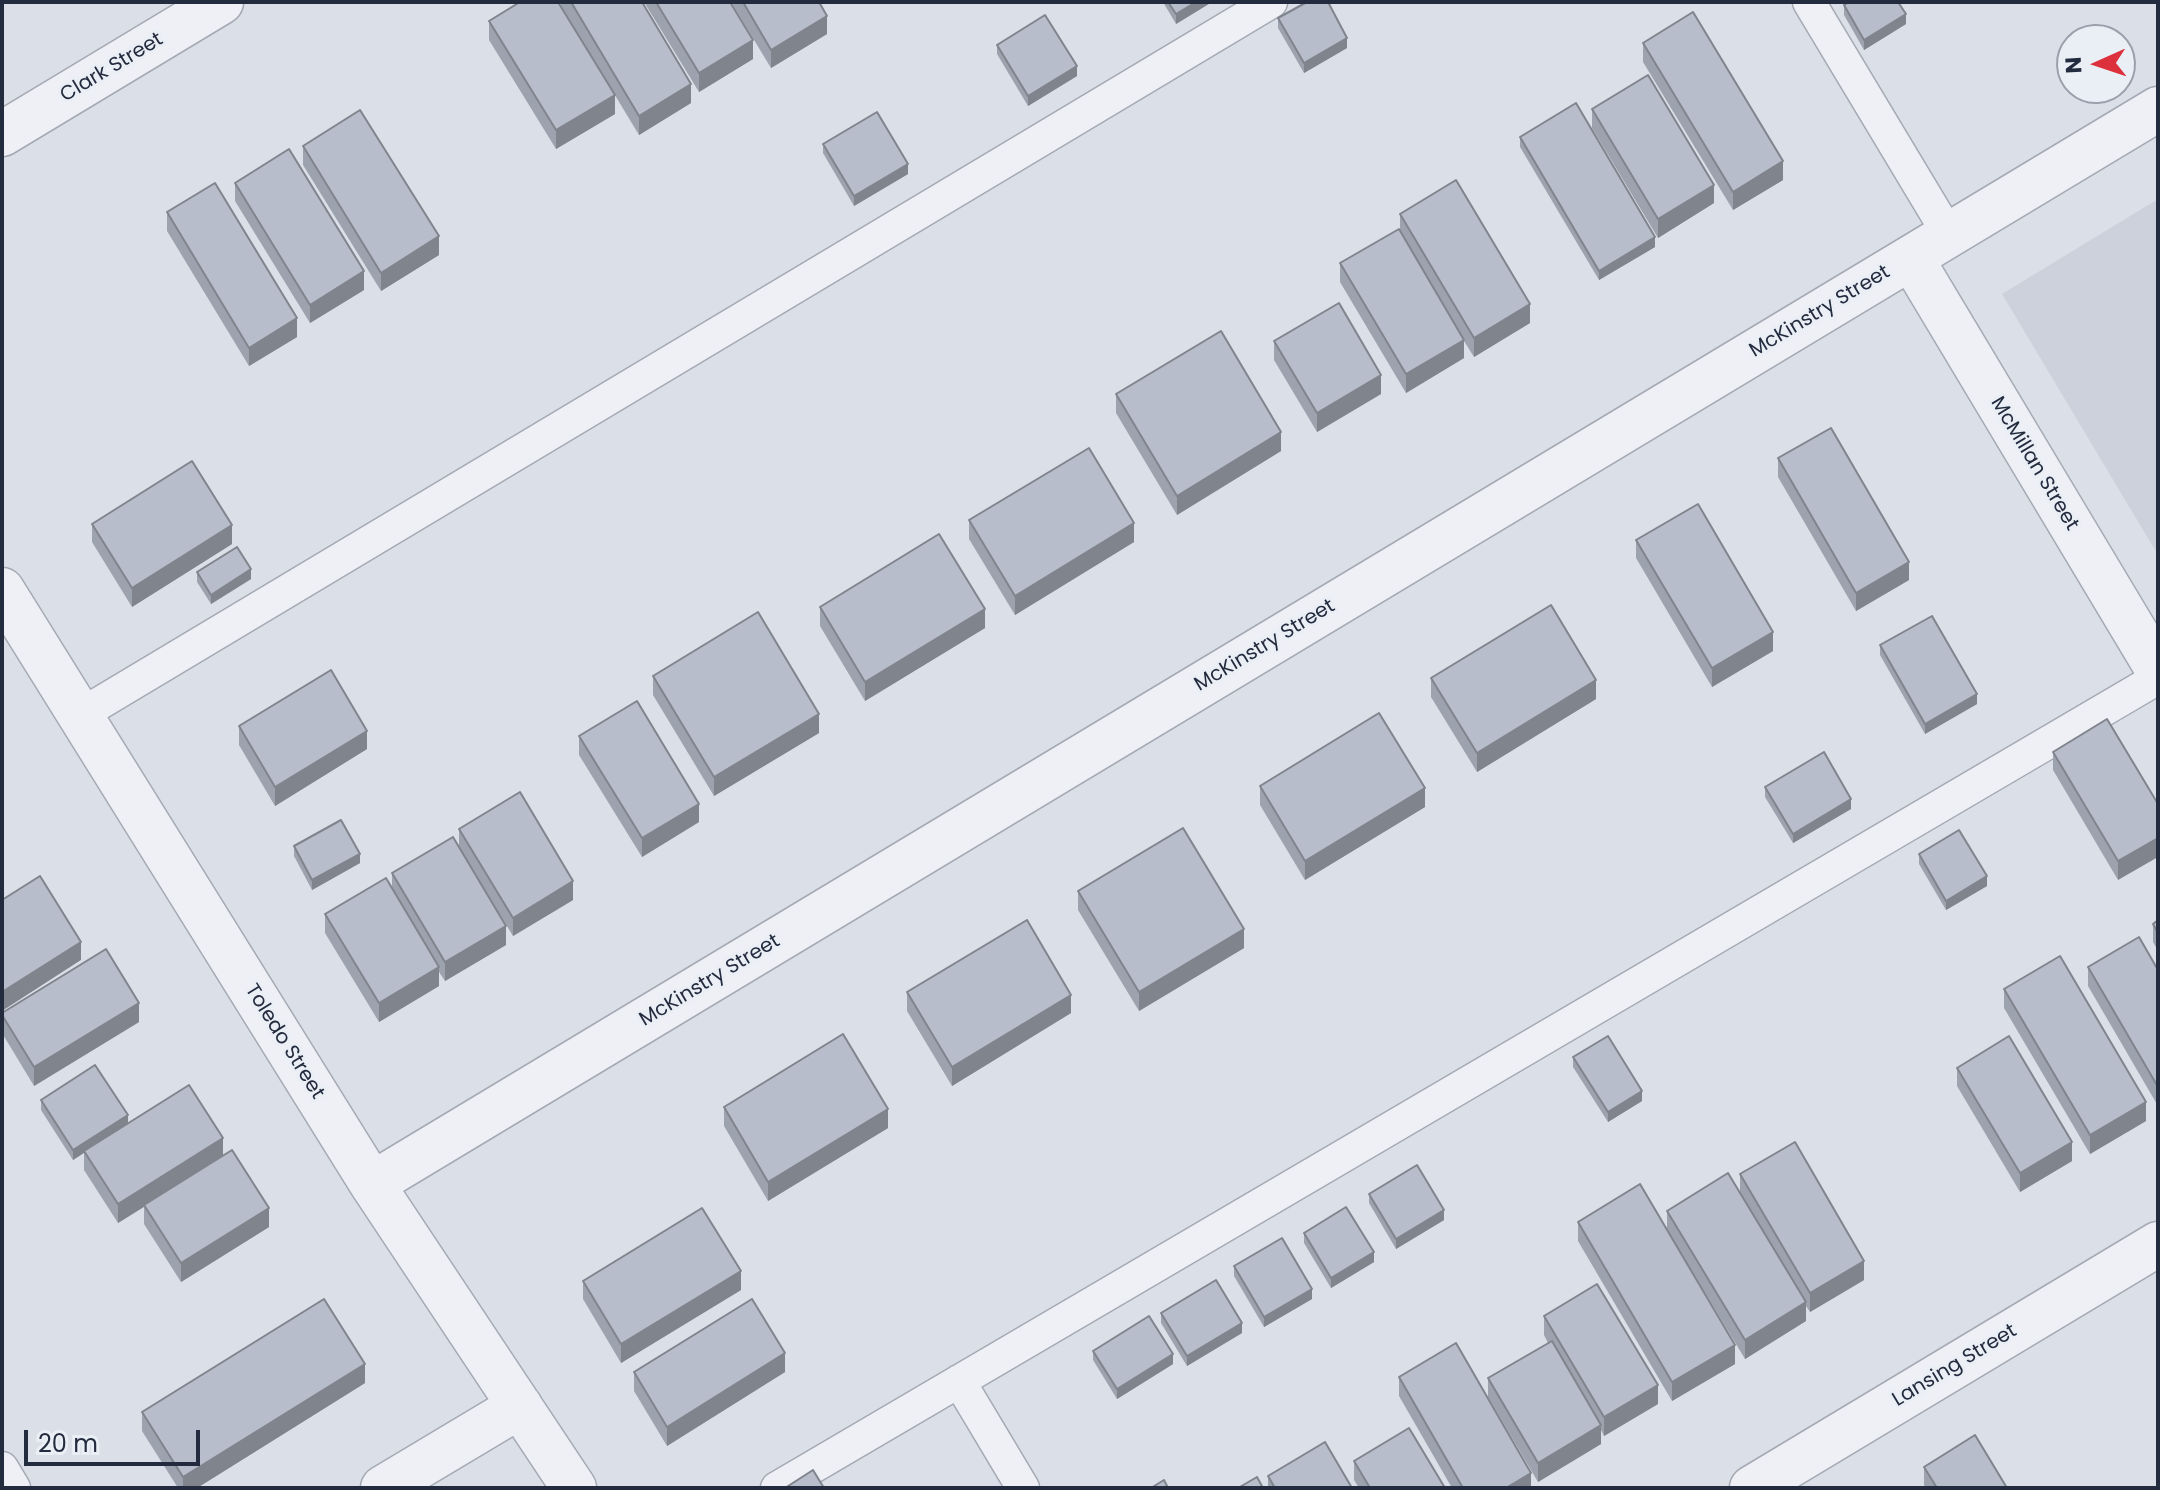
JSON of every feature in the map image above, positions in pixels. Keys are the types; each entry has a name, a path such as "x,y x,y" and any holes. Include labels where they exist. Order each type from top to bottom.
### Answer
{"street":[{"name":"Clark Street","path":"6,123 221,2"},
{"name":"McKinstry Street","path":"372,1184 2158,109"},
{"name":"McMillan Street","path":"1911,258 2158,670"},
{"name":"Toledo Street","path":"6,604 80,715 372,1184 574,1488"},
{"name":"Lansing Street","path":"1752,1488 2158,1244"},
{"path":"383,1488 520,1406"}],"lane":[{"path":"80,715 1271,2"},
{"path":"1809,2 1949,235"},
{"path":"777,1488 2158,678"},
{"path":"959,1381 1023,1488"},
{"path":"2,1468 14,1488"}],"shaded area":[{"path":"2158,199 2158,555 2002,294"}],"building":[{"path":"520,2 558,2 615,95 556,130 489,21"},
{"path":"571,2 642,2 691,84 639,116"},
{"path":"656,2 730,2 753,40 699,73"},
{"path":"743,2 819,2 827,16 771,50"},
{"path":"1168,2 1196,2 1176,14"},
{"path":"1307,2 1328,2 1347,38 1304,63 1278,18"},
{"path":"1849,2 1898,2 1906,14 1864,40 1844,5"},
{"path":"1693,12 1783,161 1733,192 1643,43"},
{"path":"1045,15 1077,66 1028,96 997,45"},
{"path":"1648,75 1714,185 1658,219 1592,109"},
{"path":"1576,103 1655,237 1599,271 1520,137"},
{"path":"360,110 439,236 381,273 303,146"},
{"path":"877,112 908,164 854,196 823,144"},
{"path":"289,149 364,271 310,305 235,183"},
{"path":"1456,180 1530,304 1474,338 1400,214"},
{"path":"215,183 297,318 249,348 167,212"},
{"path":"1399,229 1464,340 1406,374 1340,263"},
{"path":"1339,303 1381,375 1317,413 1274,341"},
{"path":"1221,331 1281,432 1177,496 1116,394"},
{"path":"1831,428 1909,562 1856,593 1778,458"},
{"path":"1089,448 1134,523 1015,596 969,520"},
{"path":"192,461 232,525 132,588 92,524"},
{"path":"1698,504 1773,632 1712,668 1636,540"},
{"path":"939,534 985,609 865,682 820,607"},
{"path":"237,547 251,569 211,595 197,572"},
{"path":"1551,605 1596,680 1477,753 1431,678"},
{"path":"758,612 819,714 714,777 653,676"},
{"path":"1932,616 1977,694 1925,724 1880,645"},
{"path":"331,670 367,731 275,787 239,726"},
{"path":"637,701 699,804 642,838 579,736"},
{"path":"1379,713 1425,788 1305,861 1260,786"},
{"path":"2107,719 2158,804 2158,838 2118,861 2053,752"},
{"path":"1824,752 1851,799 1793,834 1765,787"},
{"path":"520,792 573,881 513,918 459,829"},
{"path":"341,820 360,854 312,880 294,846"},
{"path":"1183,828 1244,929 1139,992 1078,891"},
{"path":"1959,830 1987,876 1946,901 1919,854"},
{"path":"453,837 506,926 445,962 392,873"},
{"path":"40,876 81,942 2,992 2,900"},
{"path":"386,878 439,967 379,1003 325,914"},
{"path":"1027,920 1071,995 952,1067 907,992"},
{"path":"2139,937 2158,970 2158,1087 2088,967"},
{"path":"106,949 139,1003 34,1067 2,1013"},
{"path":"2060,956 2146,1102 2090,1135 2004,989"},
{"path":"843,1034 888,1109 768,1182 724,1107"},
{"path":"1608,1036 1642,1091 1608,1112 1573,1057"},
{"path":"2009,1036 2072,1142 2020,1173 1957,1068"},
{"path":"95,1065 128,1115 73,1150 41,1100"},
{"path":"189,1085 223,1138 118,1204 84,1151"},
{"path":"1795,1142 1864,1261 1810,1293 1740,1174"},
{"path":"232,1150 269,1208 181,1263 144,1205"},
{"path":"1417,1165 1444,1210 1396,1239 1369,1194"},
{"path":"1728,1173 1806,1302 1745,1340 1667,1211"},
{"path":"1640,1184 1735,1345 1672,1382 1578,1222"},
{"path":"1346,1207 1374,1252 1331,1278 1304,1233"},
{"path":"702,1208 741,1271 621,1344 583,1281"},
{"path":"1282,1238 1312,1289 1264,1317 1234,1266"},
{"path":"1216,1280 1242,1323 1187,1356 1161,1313"},
{"path":"1597,1284 1658,1385 1604,1417 1544,1316"},
{"path":"324,1299 365,1364 183,1477 142,1412"},
{"path":"752,1299 785,1353 667,1427 634,1372"},
{"path":"1149,1316 1173,1354 1117,1389 1093,1351"},
{"path":"1552,1341 1601,1425 1538,1463 1488,1378"},
{"path":"1456,1343 1531,1473 1506,1488 1463,1488 1399,1377"},
{"path":"1409,1428 1445,1488 1370,1488 1354,1461"},
{"path":"1975,1435 2007,1488 1937,1488 1924,1467"},
{"path":"1325,1442 1352,1488 1275,1488 1268,1476"},
{"path":"813,1470 824,1488 785,1488"},
{"path":"1257,1477 1263,1488 1238,1488"},
{"path":"1164,1480 1168,1488 1151,1488"}]}
